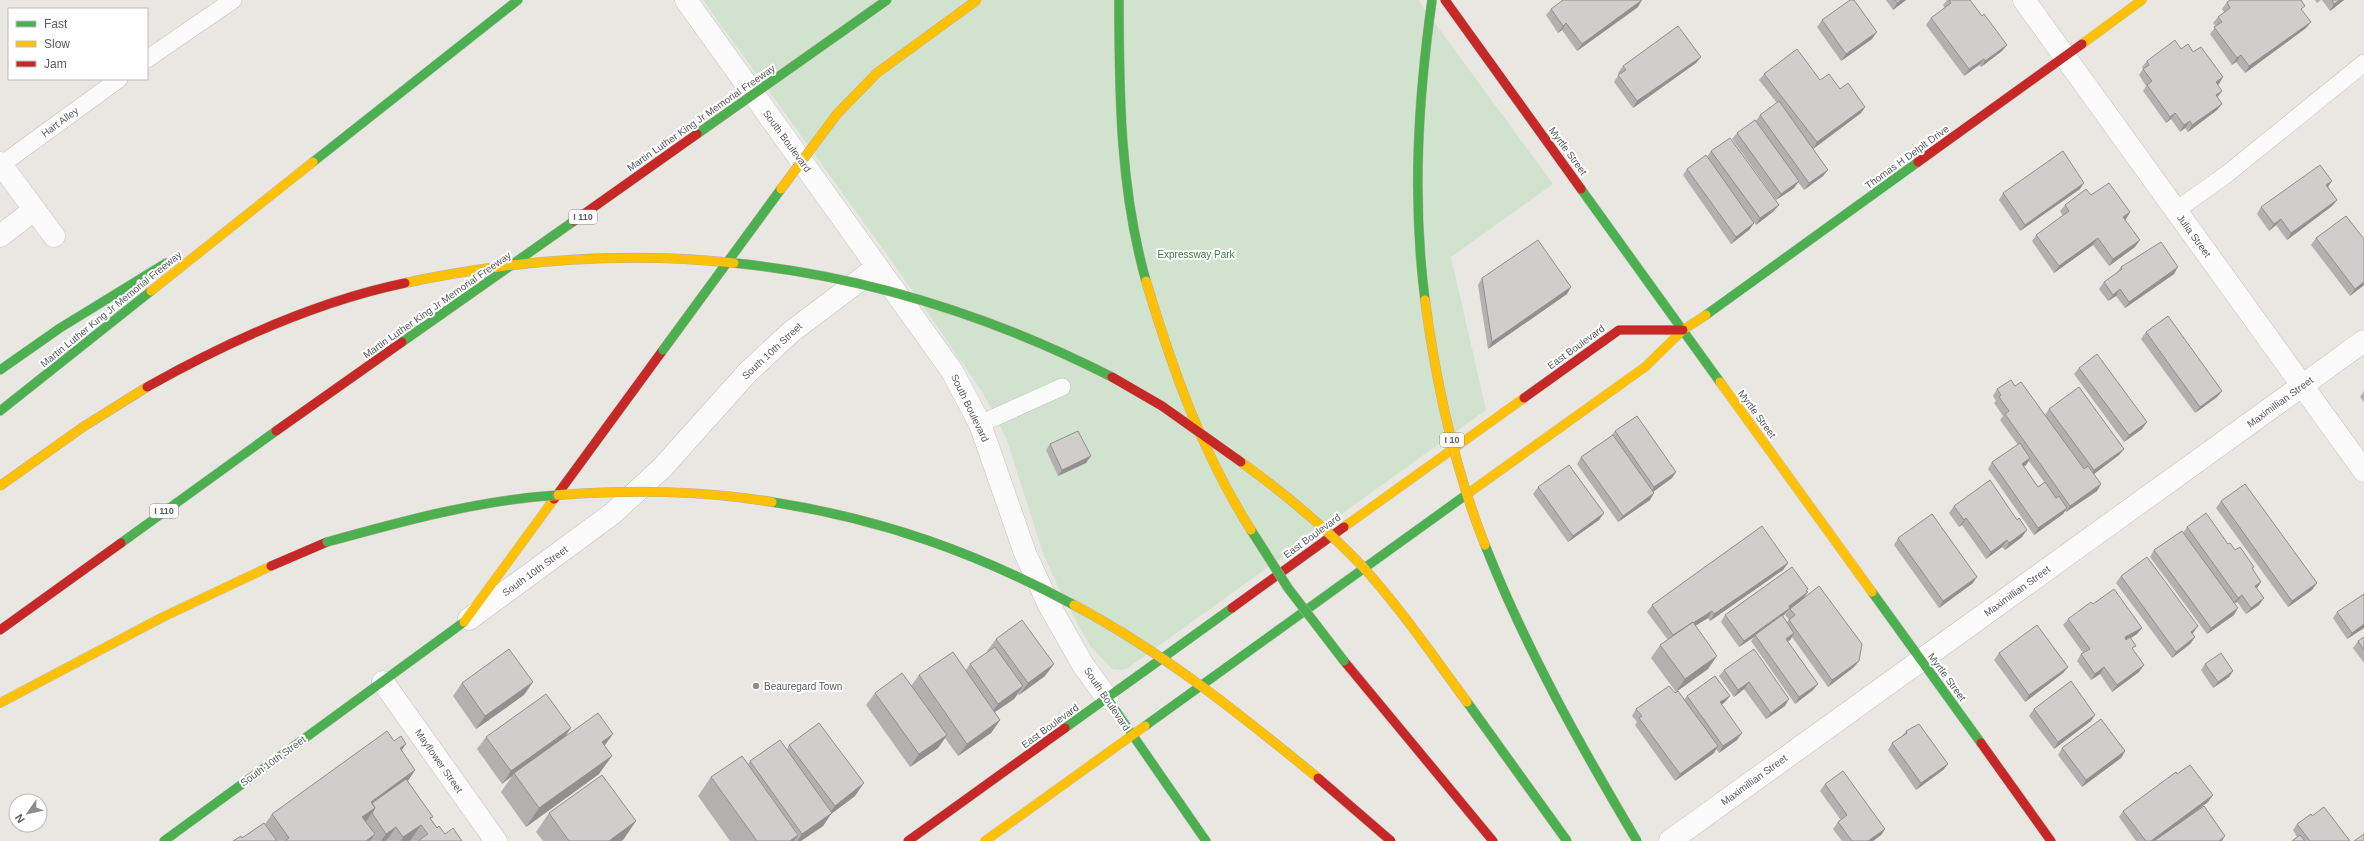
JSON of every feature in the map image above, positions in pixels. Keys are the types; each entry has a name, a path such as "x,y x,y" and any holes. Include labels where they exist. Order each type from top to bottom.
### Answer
{"main road":[{"name":"Martin Luther King Jr Memorial Freeway","path":"0,411 518,0"},
{"name":"Martin Luther King Jr Memorial Freeway","path":"0,630 276,431 888,0"},
{"path":"464,622 749,231 837,114 877,73 977,0"},
{"path":"1119,0 1118,90 1121,143 1127,193 1136,244 1151,301 1165,349 1189,412 1228,493 1286,586 1311,621 1493,841"},
{"name":"I 10","path":"1432,0 1421,81 1418,185 1424,288 1440,391 1466,491 1482,539 1505,595 1546,681 1637,841"},
{"name":"Myrtle Street","path":"1445,0 2051,841"},
{"name":"Thomas H Delpit Drive","path":"1683,330 1731,298 2142,0"},
{"path":"0,370 60,328 244,216"},
{"path":"0,486 107,410 165,377 282,322 361,294 441,276 521,263 602,257 665,256 752,263 860,282 948,307 1005,327 1112,376 1145,395 1259,476 1350,554 1389,598 1506,754 1567,841"},
{"name":"East Boulevard","path":"908,841 1619,330 1683,330"},
{"path":"985,841 1645,367 1683,330"},
{"path":"0,703 89,653 189,603 327,542 372,527 457,507 523,496 581,490 678,490 731,494 788,502 884,523 932,539 1028,579 1133,637 1282,748 1391,841"},
{"name":"South 10th Street","path":"164,841 464,622"},
{"name":"South Boulevard","path":"1107,698 1131,735 1206,841"}],"street":[{"name":"South Boulevard","path":"686,0 952,371 980,424 1025,553 1049,606 1083,665 1107,698"},
{"name":"Julia Street","path":"2024,0 2364,471"},
{"path":"0,164 54,236"},
{"path":"0,236 34,210"},
{"name":"South 10th Street","path":"464,622 612,514 662,468 748,372 791,332 878,267"},
{"name":"Maximillian Street","path":"1670,841 2364,341"},
{"name":"Mayflower Street","path":"383,682 496,841"}],"lane":[{"path":"148,58 233,0"},
{"path":"2176,211 2227,174 2364,63"},
{"name":"Hart Alley","path":"0,164 118,80"},
{"path":"980,424 1062,387"}],"green space":[{"name":"Expressway Park","path":"703,0 1418,0 1553,184 1451,257 1486,410 1128,668 1122,670 1112,669 1091,647 1064,599 1044,556 1006,438 983,393 896,267"}],"building":[{"path":"1563,0 1642,0 1582,44 1566,23 1563,26 1551,9"},
{"path":"1850,0 1854,0 1877,32 1846,54 1822,20"},
{"path":"1895,0 1902,0 1897,3"},
{"path":"1949,0 1970,0 1982,16 1984,14 2007,45 1985,61 1984,59 1969,69 1931,18 1951,3"},
{"path":"2230,0 2301,0 2305,6 2301,9 2311,22 2249,66 2241,55 2237,58 2214,27 2222,22 2218,17 2230,8 2227,2"},
{"path":"2332,0 2340,0 2334,4"},
{"path":"1678,26 1701,57 1637,101 1618,75 1626,70 1623,66"},
{"path":"2175,40 2181,49 2188,44 2193,52 2201,47 2223,77 2216,82 2222,91 2216,95 2222,104 2192,125 2190,121 2184,125 2175,113 2170,117 2147,85 2152,81 2143,69 2149,65 2147,61"},
{"path":"1797,49 1820,80 1829,74 1840,89 1848,83 1865,107 1817,142 1764,74"},
{"path":"1779,101 1828,170 1809,183 1760,115"},
{"path":"1755,120 1799,181 1781,194 1737,133"},
{"path":"1730,138 1779,205 1760,218 1711,151"},
{"path":"2063,151 2084,183 2025,225 2003,193"},
{"path":"1706,155 1754,223 1736,237 1687,169"},
{"path":"2320,165 2332,181 2326,185 2337,200 2291,233 2281,219 2274,224 2261,207"},
{"path":"2109,183 2130,212 2123,217 2140,240 2113,259 2098,238 2059,266 2036,235 2069,211 2065,205 2086,189 2091,195"},
{"path":"2346,216 2364,239 2364,282 2355,289 2316,238"},
{"path":"1538,240 1571,287 1492,342 1482,278"},
{"path":"2161,242 2178,267 2129,302 2120,289 2113,295 2104,282 2122,269 2121,267"},
{"path":"2168,316 2222,391 2200,407 2146,332"},
{"path":"2097,354 2147,422 2129,435 2079,368"},
{"path":"2011,380 2015,386 2021,382 2084,469 2088,466 2101,484 2070,506 2005,414 2009,411 1999,397 2001,395 1997,389"},
{"path":"2079,387 2124,449 2094,470 2049,409"},
{"path":"1637,416 1676,472 1654,487 1615,431"},
{"path":"1078,431 1091,456 1062,470 1050,444"},
{"path":"1613,435 1654,493 1623,516 1581,457"},
{"path":"2020,443 2030,458 2022,464 2038,487 2045,482 2056,498 2059,496 2067,508 2038,528 1992,462"},
{"path":"1569,465 1604,513 1573,536 1538,487"},
{"path":"1990,480 2017,520 2019,518 2027,530 2009,543 2007,540 1991,552 1966,518 1964,520 1954,506"},
{"path":"2245,484 2317,583 2292,601 2221,501"},
{"path":"2206,513 2228,544 2230,543 2235,550 2240,547 2254,567 2252,568 2261,582 2255,586 2264,598 2251,608 2242,595 2238,598 2187,527"},
{"path":"1932,514 1977,577 1943,601 1898,538"},
{"path":"1762,526 1788,563 1714,614 1712,611 1673,635 1652,605"},
{"path":"2182,531 2238,608 2211,628 2154,550"},
{"path":"2147,557 2198,626 2191,632 2195,637 2176,652 2121,576"},
{"path":"1792,567 1808,589 1806,591 1808,592 1789,606 1790,608 1744,641 1725,615"},
{"path":"1819,586 1862,644 1859,661 1832,680 1789,620 1795,615 1790,609"},
{"path":"2114,589 2142,628 2125,637 2126,640 2130,637 2136,646 2132,648 2144,665 2117,685 2104,667 2095,674 2081,654 2090,649 2068,619 2091,602 2093,604"},
{"path":"2364,594 2364,624 2352,633 2337,612"},
{"path":"1782,615 1794,633 1786,639 1818,684 1799,697 1755,635"},
{"path":"1022,620 1054,664 1028,683 996,639"},
{"path":"1693,622 1717,656 1685,679 1660,645"},
{"path":"2037,625 2068,667 2029,695 1999,653"},
{"path":"2364,637 2364,650 2358,641"},
{"path":"995,647 1023,686 998,704 970,664"},
{"path":"509,649 533,682 485,716 462,683"},
{"path":"1754,649 1789,699 1771,713 1749,682 1738,690 1724,670"},
{"path":"953,652 1000,720 967,744 919,675"},
{"path":"2221,653 2233,671 2218,682 2205,664"},
{"path":"902,673 947,735 919,754 875,693"},
{"path":"1715,676 1730,696 1720,702 1742,733 1723,746 1687,696"},
{"path":"2071,681 2095,715 2058,742 2034,709"},
{"path":"1669,686 1675,693 1678,691 1718,746 1680,774 1639,718 1642,716 1636,709"},
{"path":"546,694 571,728 511,771 486,737"},
{"path":"598,713 613,734 602,742 612,756 539,808 514,773"},
{"path":"2101,719 2125,751 2086,780 2062,748"},
{"path":"819,723 864,783 835,806 789,745"},
{"path":"1919,724 1948,764 1921,783 1892,743 1907,733 1906,731"},
{"path":"387,731 394,741 401,736 406,744 400,748 415,770 371,802 375,808 362,817 375,834 366,841 285,841 289,838 272,814"},
{"path":"780,740 832,813 802,834 750,761"},
{"path":"742,756 798,835 790,841 757,841 711,777"},
{"path":"2190,765 2213,795 2151,841 2146,841 2123,811 2176,772 2177,774"},
{"path":"1843,771 1885,829 1868,841 1852,841 1838,822 1847,815 1825,784"},
{"path":"602,775 636,821 609,841 569,841 549,813"},
{"path":"406,779 433,817 430,818 437,828 439,826 445,834 453,828 462,841 418,841 428,834 421,825 403,837 396,827 386,834 372,813 375,808 372,803"},
{"path":"2204,806 2225,836 2219,841 2154,841"},
{"path":"2324,807 2350,841 2310,841 2297,824 2311,814 2312,816"},
{"path":"264,823 277,841 233,841 241,836 242,838"},
{"path":"2364,834 2364,841 2354,841"},
{"path":"2300,835 2305,841 2292,841"}],"traffic: fast":[{"path":"313,162 518,0"},
{"path":"697,134 887,0"},
{"path":"1119,0 1121,106 1126,177 1137,247 1146,281"},
{"path":"1425,300 1419,225 1418,150 1423,75 1432,0"},
{"path":"1706,315 1918,162"},
{"path":"663,350 781,189"},
{"path":"1581,189 1720,382"},
{"path":"402,342 574,221"},
{"path":"0,370 60,328 166,263"},
{"path":"734,263 783,269 832,278 928,302 1022,336 1067,355 1112,377"},
{"path":"0,411 151,291"},
{"path":"121,543 276,431"},
{"path":"1145,726 1470,492"},
{"path":"327,542 441,512 499,502 558,495"},
{"path":"772,502 852,518 928,540 1001,569 1074,605"},
{"path":"1251,530 1288,588 1344,661"},
{"path":"1485,545 1501,584 1536,659 1575,733 1637,841"},
{"path":"1872,592 1981,743"},
{"path":"1065,728 1232,608"},
{"path":"164,841 464,622"},
{"path":"1107,698 1206,841"},
{"path":"1467,702 1567,841"}],"traffic: slow":[{"path":"781,189 837,114 877,73 977,0"},
{"path":"2082,44 2142,0"},
{"path":"151,291 313,162"},
{"path":"405,283 486,268 568,260 651,258 692,259 734,263"},
{"path":"1146,281 1166,346 1203,440 1233,501 1251,530"},
{"path":"1425,300 1429,331 1455,455 1485,545"},
{"path":"1470,492 1645,367 1683,330 1706,315"},
{"path":"1720,382 1872,592"},
{"path":"0,486 83,427 147,387"},
{"path":"1344,527 1524,398"},
{"path":"1241,462 1304,512 1334,538 1363,567 1404,616 1467,702"},
{"path":"558,495 612,492 665,492 718,495 772,502"},
{"path":"464,622 554,499"},
{"path":"0,703 161,618 271,566"},
{"path":"1074,605 1107,623 1170,664 1260,731 1318,778"},
{"path":"985,841 1145,726"}],"traffic: jam":[{"path":"1445,0 1581,189"},
{"path":"1918,162 2082,44"},
{"path":"574,221 697,134"},
{"path":"147,387 208,354 304,312 371,291 405,283"},
{"path":"1524,398 1619,330 1683,330"},
{"path":"276,431 402,342"},
{"path":"554,499 663,350"},
{"path":"1112,377 1162,406 1241,462"},
{"path":"1232,608 1344,527"},
{"path":"271,566 327,542"},
{"path":"0,630 121,543"},
{"path":"1344,661 1493,841"},
{"path":"908,841 1065,728"},
{"path":"1981,743 2051,841"},
{"path":"1318,778 1391,841"}],"place":[{"name":"Beauregard Town","path":"756,686"}]}
